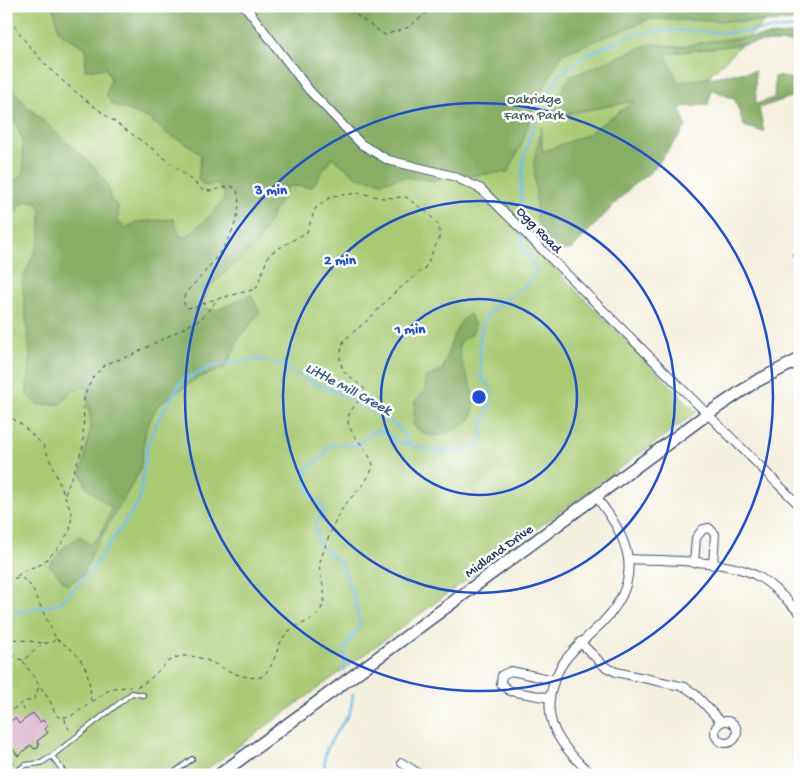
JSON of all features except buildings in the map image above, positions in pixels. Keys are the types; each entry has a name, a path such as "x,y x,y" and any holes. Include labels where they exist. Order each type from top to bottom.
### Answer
{"main road":[{"name":"Midland Drive","path":"220,775 706,415 755,382 800,359"}],"street":[{"name":"Ogg Road","path":"245,6 309,90 361,144 388,160 472,183 491,197 706,415 800,506"},
{"path":"592,775 561,741 550,716 550,698 560,665 580,642 602,622 621,597 627,581 630,558 620,531 596,497"},
{"path":"694,563 696,538 704,529 709,528 715,534 716,540 713,564"},
{"path":"630,558 713,564 736,568 760,577 800,613"},
{"path":"580,642 604,666 616,672 685,688 695,694 721,722"},
{"path":"550,698 510,691 501,684 500,680 502,675 511,671 554,680"},
{"path":"402,763 421,775"}],"lane":[{"path":"12,775 25,765 41,764 132,693 143,695"},
{"path":"52,756 66,775"},
{"path":"171,775 192,759"}],"path":[{"path":"343,6 385,35 409,27 435,6"},
{"path":"6,12 34,52 94,109 141,140 203,190 210,191 231,186 237,190 239,209 230,234 203,274 184,295 183,303 186,308 256,288 269,254 307,232 315,209 325,200 343,194 360,193 383,198 406,197 436,220 440,226 439,239 425,268 393,294 369,320 344,340 340,352 340,365 347,375 364,386 365,389 350,414 349,425 373,462 372,470 360,490 342,510 321,560 320,570 325,593 322,608 311,620 292,629 284,636 271,667 261,677 249,678 234,674 198,657 179,656 142,685 112,688 92,703 65,718 56,715 50,701 22,660 6,650"},
{"path":"65,494 83,447 84,396 93,377 106,364 132,355 201,319 208,314 219,298"},
{"path":"6,414 22,424 44,446 65,494 72,522 66,537 48,560 16,577 6,578"},
{"path":"16,577 27,581 56,639 85,664 91,679 92,703"},
{"path":"6,638 43,644 51,643 56,639"},
{"path":"6,644 12,654"},
{"path":"22,660 28,658 43,644"},
{"path":"6,714 22,703 34,699 40,686"},
{"path":"65,718 66,725 76,738"},
{"path":"6,754 18,770"}],"green space":[{"name":"Oakridge Farm Park","path":"6,6 781,6 533,247 697,412 199,775 6,775"},
{"name":"Oakridge Farm Park","path":"53,6 800,6 800,21 750,22 650,19 562,54 535,103 523,141 508,172 467,176 442,168 435,181 404,177 382,182 357,177 332,157 312,187 288,186 257,244 209,287 201,308 217,310 251,295 260,312 240,337 225,368 196,379 158,405 146,429 140,471 93,551 83,575 67,585 49,565 65,546 80,536 90,545 100,535 112,508 87,488 81,474 91,426 87,387 70,392 61,404 38,405 27,395 30,355 22,281 40,239 41,212 38,202 26,201 18,208 11,222 6,220 6,188 24,173 22,138 11,112 6,110 6,80 25,104 90,163 107,183 111,200 118,206 118,222 126,228 136,222 174,219 180,236 186,237 210,216 225,198 223,190 216,183 206,186 198,179 201,156 192,147 166,133 150,119 112,104 106,94 111,79 106,68 85,70 86,48 59,32"},
{"path":"800,33 800,43 762,42 665,54 678,82 755,71 756,104 774,98 775,76 800,80 800,94 759,108 764,132 744,126 735,100 712,89 708,105 680,107 686,127 653,170 632,186 571,250 554,250 537,221 534,160 542,126 542,152 586,135 635,101 544,118 570,77 650,44 679,47 710,41"},
{"path":"470,314 475,326 472,334 460,342 459,346 462,363 473,395 472,415 466,424 452,431 435,436 424,433 413,425 415,401 426,390 425,378 442,370 460,323"}],"waterway":[{"name":"Little Mill Creek","path":"522,227 521,187 524,157 539,108 560,74 586,55 636,33 669,30 724,33 800,27"},
{"name":"Little Mill Creek","path":"6,611 17,612 58,604 87,576 139,502 148,443 159,418 183,380 215,365 259,359 280,365 380,415 401,429 410,445 444,452 461,451 478,446 483,436 482,425 491,403 490,386 481,378 480,346 482,327 486,317 492,310 524,287 536,269 522,247 522,232"},
{"path":"344,671 345,648 360,625 355,601 342,565 325,551 317,539 315,525 324,508 308,491 306,469 324,456 328,446 347,444 356,446 376,430 409,445"},
{"path":"326,775 324,766 326,751 349,714 353,694"}]}
